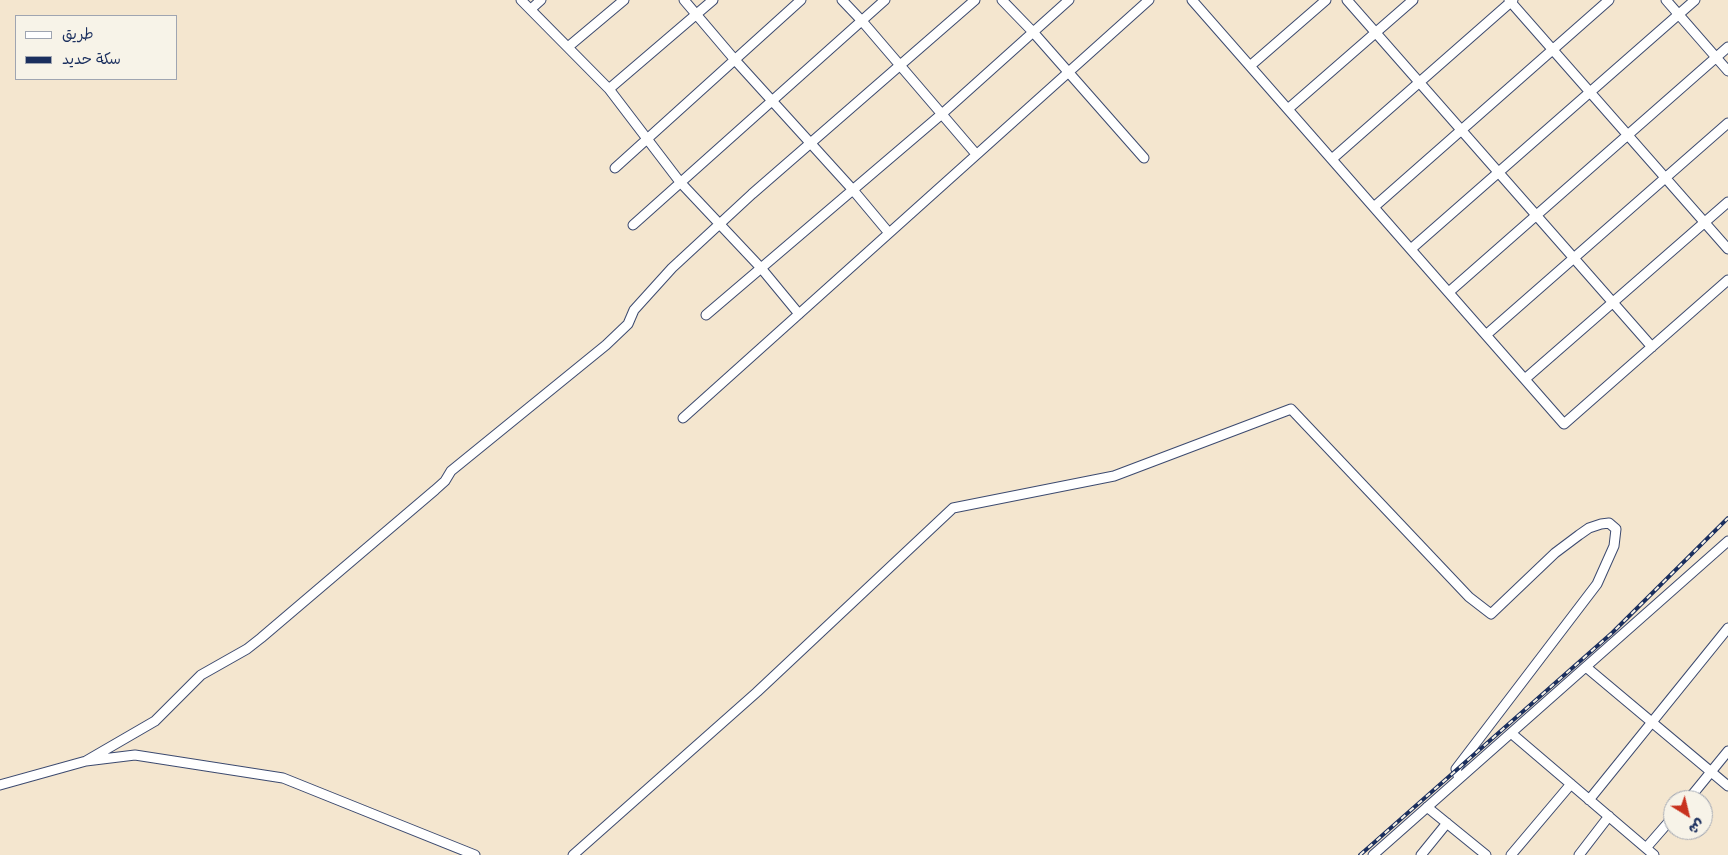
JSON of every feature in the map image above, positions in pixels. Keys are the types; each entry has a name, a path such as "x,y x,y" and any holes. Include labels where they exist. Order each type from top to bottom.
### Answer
{"street":[{"path":"522,0 609,89 680,182 761,268 799,314"},
{"path":"531,9 541,0"},
{"path":"568,47 624,0"},
{"path":"684,0 889,233"},
{"path":"609,89 713,0"},
{"path":"615,168 801,0"},
{"path":"842,0 862,20 943,113 976,154"},
{"path":"633,225 885,0"},
{"path":"86,761 155,722 201,676 247,649 445,482 451,471 606,345 628,324 634,310 672,268 810,143 975,0"},
{"path":"1002,0 1033,32 1144,158"},
{"path":"706,315 943,113 1069,0"},
{"path":"683,418 1149,0"},
{"path":"1192,0 1564,424 1728,280"},
{"path":"1250,66 1326,0"},
{"path":"1347,0 1652,347"},
{"path":"1288,109 1413,0"},
{"path":"1374,206 1609,0"},
{"path":"1666,0 1728,71"},
{"path":"1411,249 1695,0"},
{"path":"1332,159 1511,1 1728,249"},
{"path":"1449,292 1728,47"},
{"path":"1486,335 1728,123"},
{"path":"1525,379 1728,202"},
{"path":"573,855 757,692 953,508 1114,476 1292,409 1469,597 1491,614 1555,554 1589,528 1609,523 1616,529 1614,546 1597,584 1456,769 1458,780"},
{"path":"1373,855 1728,541"},
{"path":"1589,800 1728,628"},
{"path":"1586,667 1728,786"},
{"path":"1511,733 1654,855"},
{"path":"1697,790 1728,751"},
{"path":"0,785 86,761 135,755 283,778 475,855"},
{"path":"1511,855 1570,784"},
{"path":"1427,807 1486,855"},
{"path":"1579,855 1609,816"},
{"path":"1421,855 1447,823"},
{"path":"1646,848 1663,828"}],"railway":[{"path":"1360,855 1612,633 1728,518"}]}
